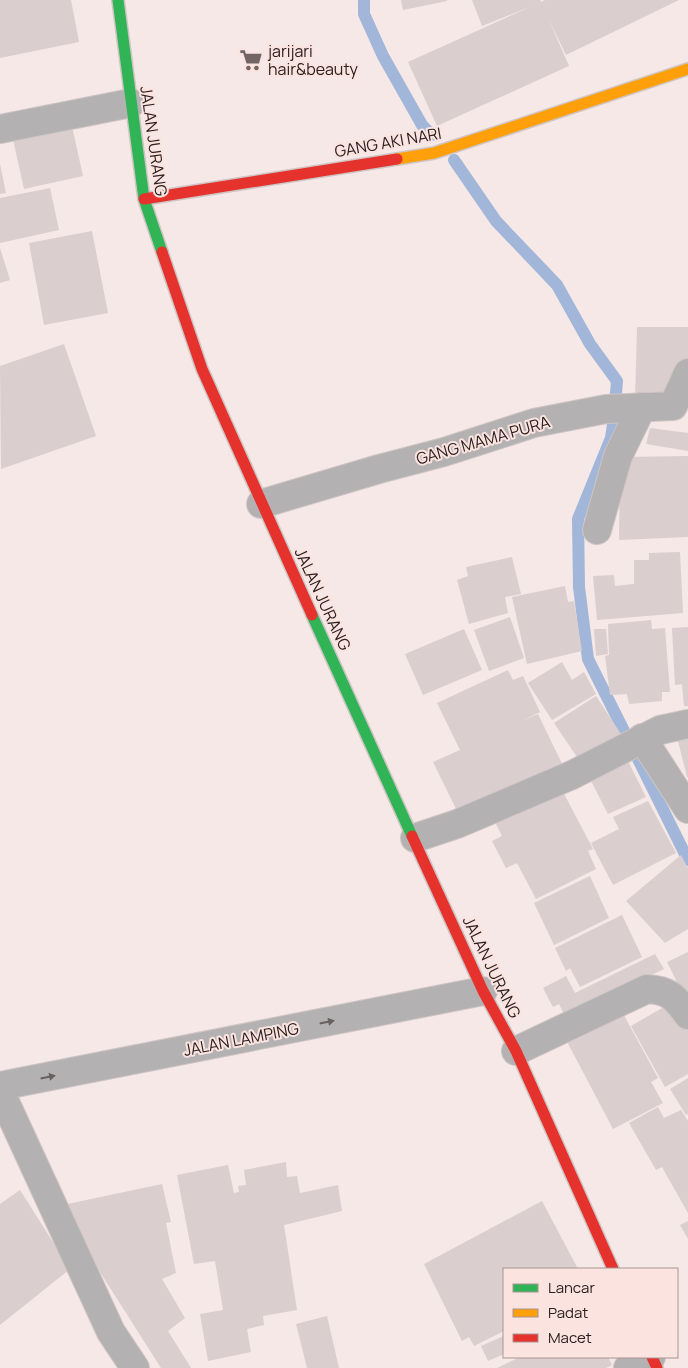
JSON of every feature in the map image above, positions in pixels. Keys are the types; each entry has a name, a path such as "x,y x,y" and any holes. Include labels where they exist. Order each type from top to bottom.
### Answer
{"main road":[{"name":"JALAN JURANG","path":"118,0 144,199 202,369 261,504 415,838 483,991 516,1051 613,1268"},
{"name":"GANG AKI NARI","path":"144,199 434,153 688,69"}],"street":[{"path":"0,129 131,103"},
{"name":"GANG MAMA PURA","path":"261,504 444,452 534,423 606,409 673,406 688,373"},
{"path":"597,530 618,456 642,407"},
{"path":"415,838 457,824 572,775 660,730 688,724"},
{"path":"642,738 688,809"},
{"path":"516,1051 647,989 666,991 677,1000 688,1014"},
{"name":"JALAN LAMPING","path":"0,1086 483,991"},
{"path":"0,1091 111,1332 135,1368"},
{"path":"628,1368 650,1358"}],"building":[{"path":"0,0 71,0 79,42 0,58"},
{"path":"401,0 447,0 447,1 403,10"},
{"path":"472,0 540,0 541,2 545,0 679,0 566,55 548,18 569,66 437,126 408,62 532,6 482,26"},
{"path":"71,122 83,176 24,189 12,135"},
{"path":"0,164 6,193 0,194"},
{"path":"50,188 59,230 0,243 0,198"},
{"path":"92,231 108,313 44,325 29,243"},
{"path":"0,248 10,280 0,283"},
{"path":"637,327 688,327 688,364 677,364 676,390 671,400 635,400"},
{"path":"64,344 96,436 1,469 0,366"},
{"path":"650,428 688,433 688,451 646,444"},
{"path":"688,456 688,537 619,540 620,470 627,457"},
{"path":"680,552 683,613 597,620 593,576 614,575 615,586 634,584 634,560 649,560 649,553"},
{"path":"512,557 521,594 505,597 508,613 469,624 457,580 468,576 466,567"},
{"path":"565,586 568,602 574,601 582,651 527,664 512,597"},
{"path":"510,617 524,658 489,671 474,630"},
{"path":"651,620 652,629 665,628 670,692 662,692 662,701 629,704 627,694 610,695 605,656 609,655 608,624"},
{"path":"688,627 688,706 684,706 682,684 675,685 672,628"},
{"path":"464,629 482,670 423,695 405,654"},
{"path":"594,629 606,629 608,654 596,656"},
{"path":"562,662 572,680 584,672 596,694 552,720 528,683"},
{"path":"508,670 513,680 523,676 540,712 522,721 538,714 565,770 461,819 433,762 460,750 437,703"},
{"path":"596,696 621,734 579,760 554,723"},
{"path":"688,739 688,777 687,777 678,741"},
{"path":"627,759 646,797 608,814 589,777"},
{"path":"561,788 593,849 588,851 596,869 536,899 517,863 506,868 492,841 502,836 494,820"},
{"path":"648,801 676,853 613,885 591,843 619,829 613,817"},
{"path":"681,855 688,868 688,929 665,943 626,901"},
{"path":"590,876 609,918 554,945 534,903"},
{"path":"622,915 642,957 580,987 570,968 566,971 555,948"},
{"path":"688,952 688,1004 667,962"},
{"path":"655,954 664,969 580,1009 567,1020 559,1004 553,1007 543,988 566,976 575,993"},
{"path":"620,1008 658,1078 651,1082 663,1103 613,1129 564,1036"},
{"path":"662,1008 688,1022 688,1074 665,1087 631,1026"},
{"path":"688,1078 688,1114 686,1115 670,1089"},
{"path":"658,1107 664,1118 681,1110 688,1121 688,1213 662,1167 656,1170 629,1123"},
{"path":"286,1162 287,1177 297,1176 300,1193 338,1185 342,1211 284,1225 297,1310 263,1316 264,1325 247,1329 251,1352 208,1361 200,1314 223,1310 215,1261 194,1264 177,1175 228,1165 234,1193 239,1192 238,1186 246,1185 244,1170"},
{"path":"162,1184 171,1222 166,1223 176,1273 162,1279 185,1318 168,1331 191,1368 161,1368 58,1206"},
{"path":"20,1190 70,1269 0,1325 0,1204"},
{"path":"542,1201 577,1268 503,1268 503,1332 474,1346 469,1337 462,1341 424,1264"},
{"path":"688,1221 688,1239 680,1225"},
{"path":"327,1316 339,1368 307,1368 296,1324"},
{"path":"503,1336 503,1354 488,1361 481,1346"},
{"path":"518,1358 608,1358 612,1365 606,1368 497,1368"}],"waterway":[{"path":"364,0 364,14 383,56 422,125 432,135"},
{"path":"454,160 496,221 557,285 590,344 617,381 616,393"},
{"path":"613,424 611,438 578,519 579,587 588,659 626,735"},
{"path":"637,757 688,860"}],"traffic: fast":[{"path":"118,0 144,199 162,252"},
{"path":"312,615 412,836"}],"traffic: slow":[{"path":"397,159 434,153 688,69"}],"traffic: jam":[{"path":"144,199 397,159"},
{"path":"162,252 202,369 312,615"},
{"path":"412,836 483,991 516,1051 613,1268"},
{"path":"652,1358 657,1368"}],"place":[{"name":"jarijari hair&beauty","path":"251,60"}]}
